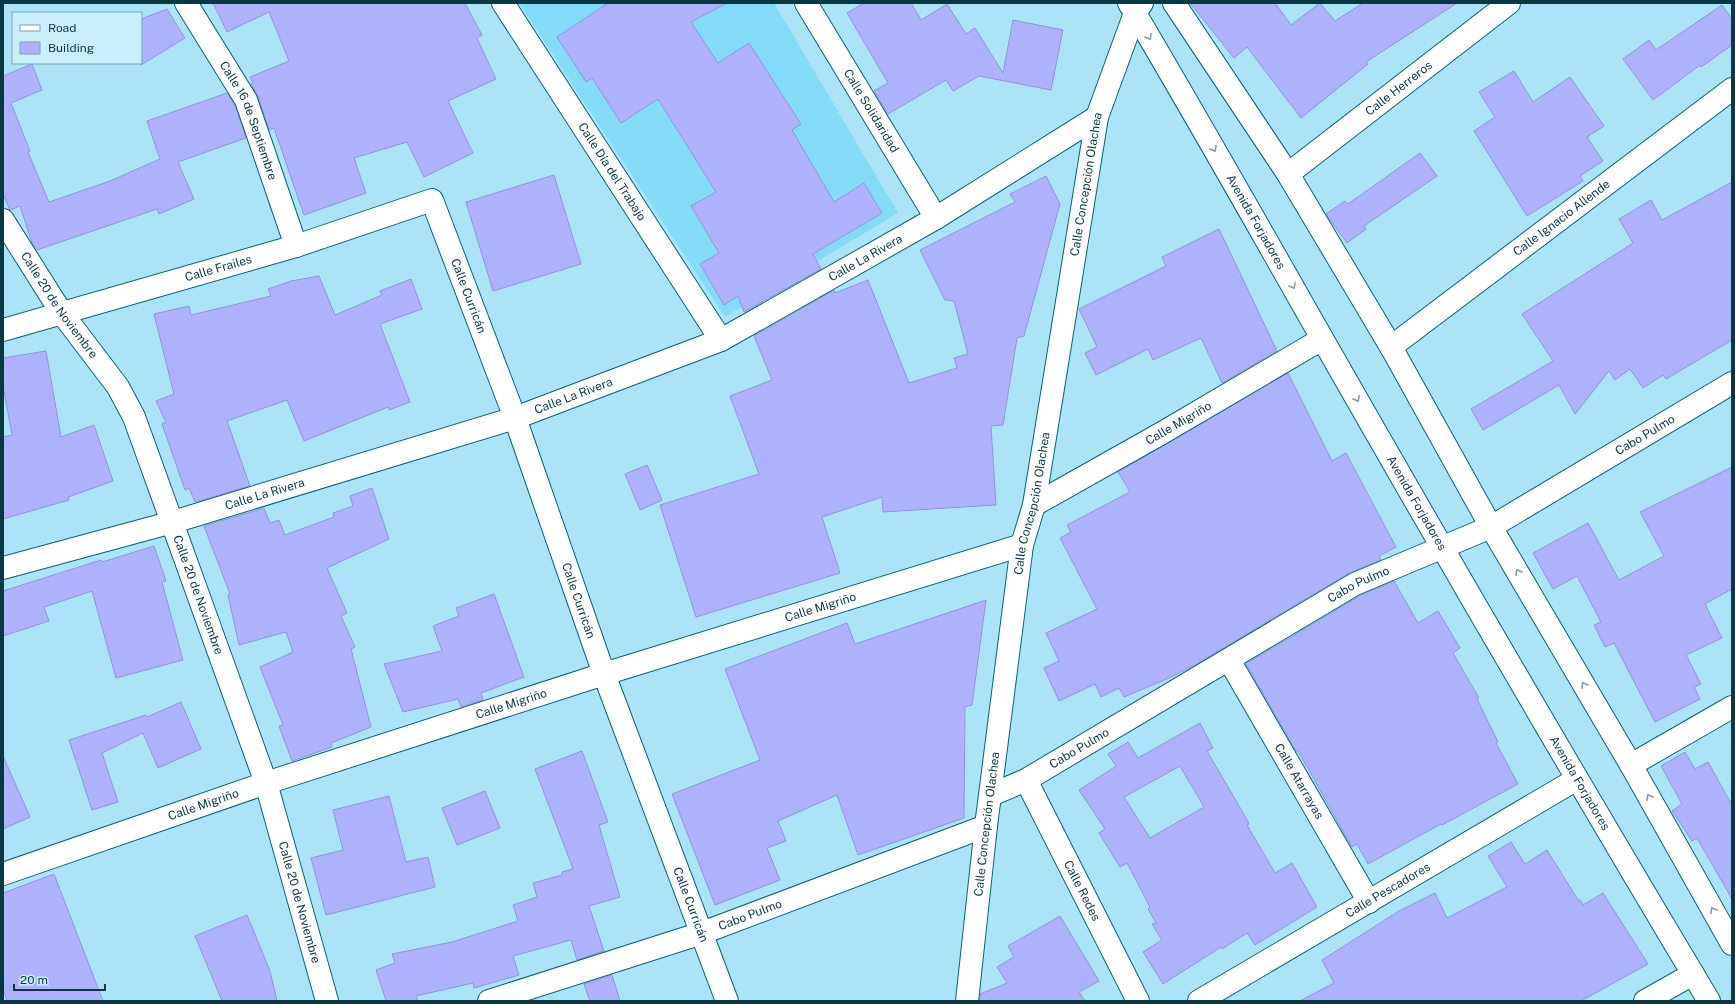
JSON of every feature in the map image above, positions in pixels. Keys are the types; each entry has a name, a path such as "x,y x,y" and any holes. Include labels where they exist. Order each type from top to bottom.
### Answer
{"street":[{"name":"Calle 16 de Septiembre","path":"186,3 246,100 296,246"},
{"name":"Calle Día del Trabajo","path":"504,3 721,340"},
{"name":"Calle Solidaridad","path":"806,3 936,218"},
{"path":"1174,3 1288,174 1391,347 1491,527 1631,766 1732,944"},
{"name":"Calle Herreros","path":"1288,174 1509,3"},
{"name":"Calle Concepción Olachea","path":"968,1001 986,826 1022,545 1034,505 1097,118 1135,6"},
{"name":"Avenida Forjadores","path":"1135,6 1322,339 1576,779 1709,1001"},
{"name":"Calle Ignacio Allende","path":"1391,347 1732,89"},
{"name":"Calle La Rivera","path":"3,568 173,522 514,418 721,340 936,218 1097,118"},
{"name":"Calle Frailes","path":"3,330 296,246 432,200"},
{"name":"Calle Curricán","path":"432,200 514,418 604,674 727,1001"},
{"name":"Calle 20 de Noviembre","path":"3,220 62,312 118,387 134,417 266,783 327,1001"},
{"name":"Calle Migriño","path":"1034,505 1162,433 1322,339"},
{"name":"Cabo Pulmo","path":"991,795 1026,780 1355,584 1491,527 1732,383"},
{"name":"Calle Migriño","path":"3,874 266,783 604,674 1022,545"},
{"name":"Calle Atarrayas","path":"1229,660 1369,902"},
{"path":"1631,766 1732,707"},
{"name":"Calle Pescadores","path":"1199,1001 1576,779"},
{"name":"Calle Redes","path":"1026,780 1138,1001"},
{"name":"Cabo Pulmo","path":"489,1001 702,933 986,826"},
{"path":"1645,1001 1693,974"}],"shaded area":[{"path":"519,3 774,3 898,213 725,317"}],"building":[{"path":"213,3 465,3 482,35 477,38 496,79 448,101 473,153 424,177 407,142 354,158 366,193 304,215 274,128 269,130 258,96 251,84 253,83 250,77 289,61 269,12 227,32"},
{"path":"608,3 727,3 691,22 718,63 749,43 801,124 792,130 834,202 864,183 882,213 813,254 821,269 744,312 738,296 724,305 700,264 719,253 691,206 716,192 658,99 621,123 592,78 586,82 557,37"},
{"path":"864,3 911,3 921,20 947,4 966,34 975,28 1003,73 1013,20 1063,30 1051,90 979,76 953,91 946,80 888,114 874,91 888,83 847,13"},
{"path":"1190,3 1275,3 1291,25 1320,3 1335,21 1363,3 1457,3 1366,62 1368,64 1301,118 1247,47 1234,58"},
{"path":"1722,5 1732,19 1732,45 1701,67 1700,65 1653,100 1623,59 1649,40 1656,50"},
{"path":"167,9 185,38 141,65 142,19"},
{"path":"32,64 42,90 11,103 30,151 28,152 49,202 110,181 160,159 147,121 227,93 235,105 246,138 178,162 194,199 159,214 157,209 37,250 32,243 20,206 10,210 3,194 3,76"},
{"path":"1514,71 1533,102 1570,77 1604,126 1587,137 1603,161 1580,176 1583,181 1527,216 1474,131 1495,117 1479,92"},
{"path":"1420,153 1437,176 1364,226 1366,229 1347,243 1326,214 1345,201 1348,204"},
{"path":"554,175 581,264 493,291 466,202"},
{"path":"1046,176 1060,204 1024,336 1017,338 1003,425 991,426 996,505 883,512 882,497 822,517 840,573 696,617 660,505 759,474 730,396 772,380 754,336 834,290 835,293 868,280 909,383 957,368 954,358 968,354 954,301 945,300 920,250 1015,202 1010,194"},
{"path":"1732,182 1732,340 1666,379 1663,375 1643,388 1630,369 1615,380 1609,371 1575,414 1559,385 1483,430 1471,409 1553,361 1522,314 1633,243 1619,219 1651,200 1662,220"},
{"path":"1219,229 1277,351 1222,383 1201,338 1153,360 1148,349 1096,375 1085,353 1097,347 1079,309 1166,266 1162,257"},
{"path":"319,276 335,315 382,295 380,291 411,279 422,309 380,324 410,402 389,410 388,407 304,441 287,400 227,421 250,486 195,502 189,488 185,490 162,424 166,422 156,401 174,394 154,314 189,306 191,315 271,296 268,289 291,281"},
{"path":"46,351 61,437 94,425 113,481 68,497 69,500 3,519 3,437 12,435 3,386 3,358"},
{"path":"1288,373 1332,461 1346,453 1396,547 1379,556 1381,560 1349,573 1195,665 1169,678 1124,697 1119,688 1101,697 1095,684 1059,701 1044,668 1059,661 1046,633 1097,609 1060,538 1071,532 1067,525 1130,492 1118,472"},
{"path":"647,465 662,500 640,510 625,474"},
{"path":"1732,467 1732,589 1705,604 1722,638 1686,655 1701,684 1694,687 1700,699 1655,722 1614,643 1605,647 1594,625 1601,622 1577,576 1553,589 1533,553 1588,523 1619,580 1664,556 1640,512"},
{"path":"372,488 389,539 327,568 347,613 341,616 355,647 351,649 371,727 331,743 332,747 292,761 279,726 283,725 260,667 293,652 286,632 239,645 228,595 230,594 204,526 264,508 270,523 279,520 285,535 334,517 333,513 353,506 350,496"},
{"path":"154,546 166,581 162,582 183,660 116,678 92,591 44,607 49,621 3,636 3,591 101,560 102,562"},
{"path":"1394,581 1418,623 1438,611 1460,648 1453,653 1479,698 1477,699 1498,742 1496,743 1518,784 1368,864 1357,844 1352,847 1298,751 1296,751 1246,664 1361,595"},
{"path":"494,594 524,677 481,693 483,700 461,707 458,699 403,712 384,664 442,651 433,626 459,616 456,608"},
{"path":"986,600 972,705 965,707 964,818 858,855 837,795 778,821 786,841 767,848 780,880 715,905 672,794 760,760 725,669 847,623 855,644"},
{"path":"181,702 201,749 158,768 143,733 102,753 118,802 92,810 69,740 146,715 147,717"},
{"path":"1200,723 1213,748 1207,751 1245,816 1249,824 1247,825 1275,873 1292,863 1317,907 1255,945 1247,933 1222,949 1221,947 1163,984 1143,952 1162,940 1152,924 1156,923 1148,909 1150,907 1127,863 1120,867 1099,833 1105,829 1079,790 1116,766 1108,754 1128,742 1138,758","holes":["1180,766 1204,807 1150,838 1124,797"]},
{"path":"582,751 608,822 599,825 620,897 589,906 604,951 577,960 571,940 513,956 519,975 474,988 473,983 416,996 418,1001 386,1001 376,970 395,963 392,954 452,942 518,921 513,905 537,897 533,883 562,875 562,872 573,869 535,769"},
{"path":"1685,752 1695,769 1708,762 1732,805 1732,899 1697,838 1692,841 1672,811 1682,804 1661,766"},
{"path":"3,756 30,817 3,829"},
{"path":"485,791 500,828 457,845 442,808"},
{"path":"389,796 406,862 428,857 435,887 326,915 311,858 343,850 333,810"},
{"path":"1511,842 1525,864 1547,850 1578,900 1580,900 1583,905 1603,893 1648,964 1581,1001 1300,1001 1334,983 1322,960 1399,911 1435,893 1447,918 1507,887 1488,856"},
{"path":"54,874 103,1001 7,1001 3,989 3,893"},
{"path":"247,915 270,971 277,1001 222,1001 195,936"},
{"path":"1060,916 1099,981 1079,992 1085,1001 980,1001 980,994 1007,983 997,967 1014,957 1008,946"},
{"path":"612,975 620,1001 590,1001 584,984"}]}
